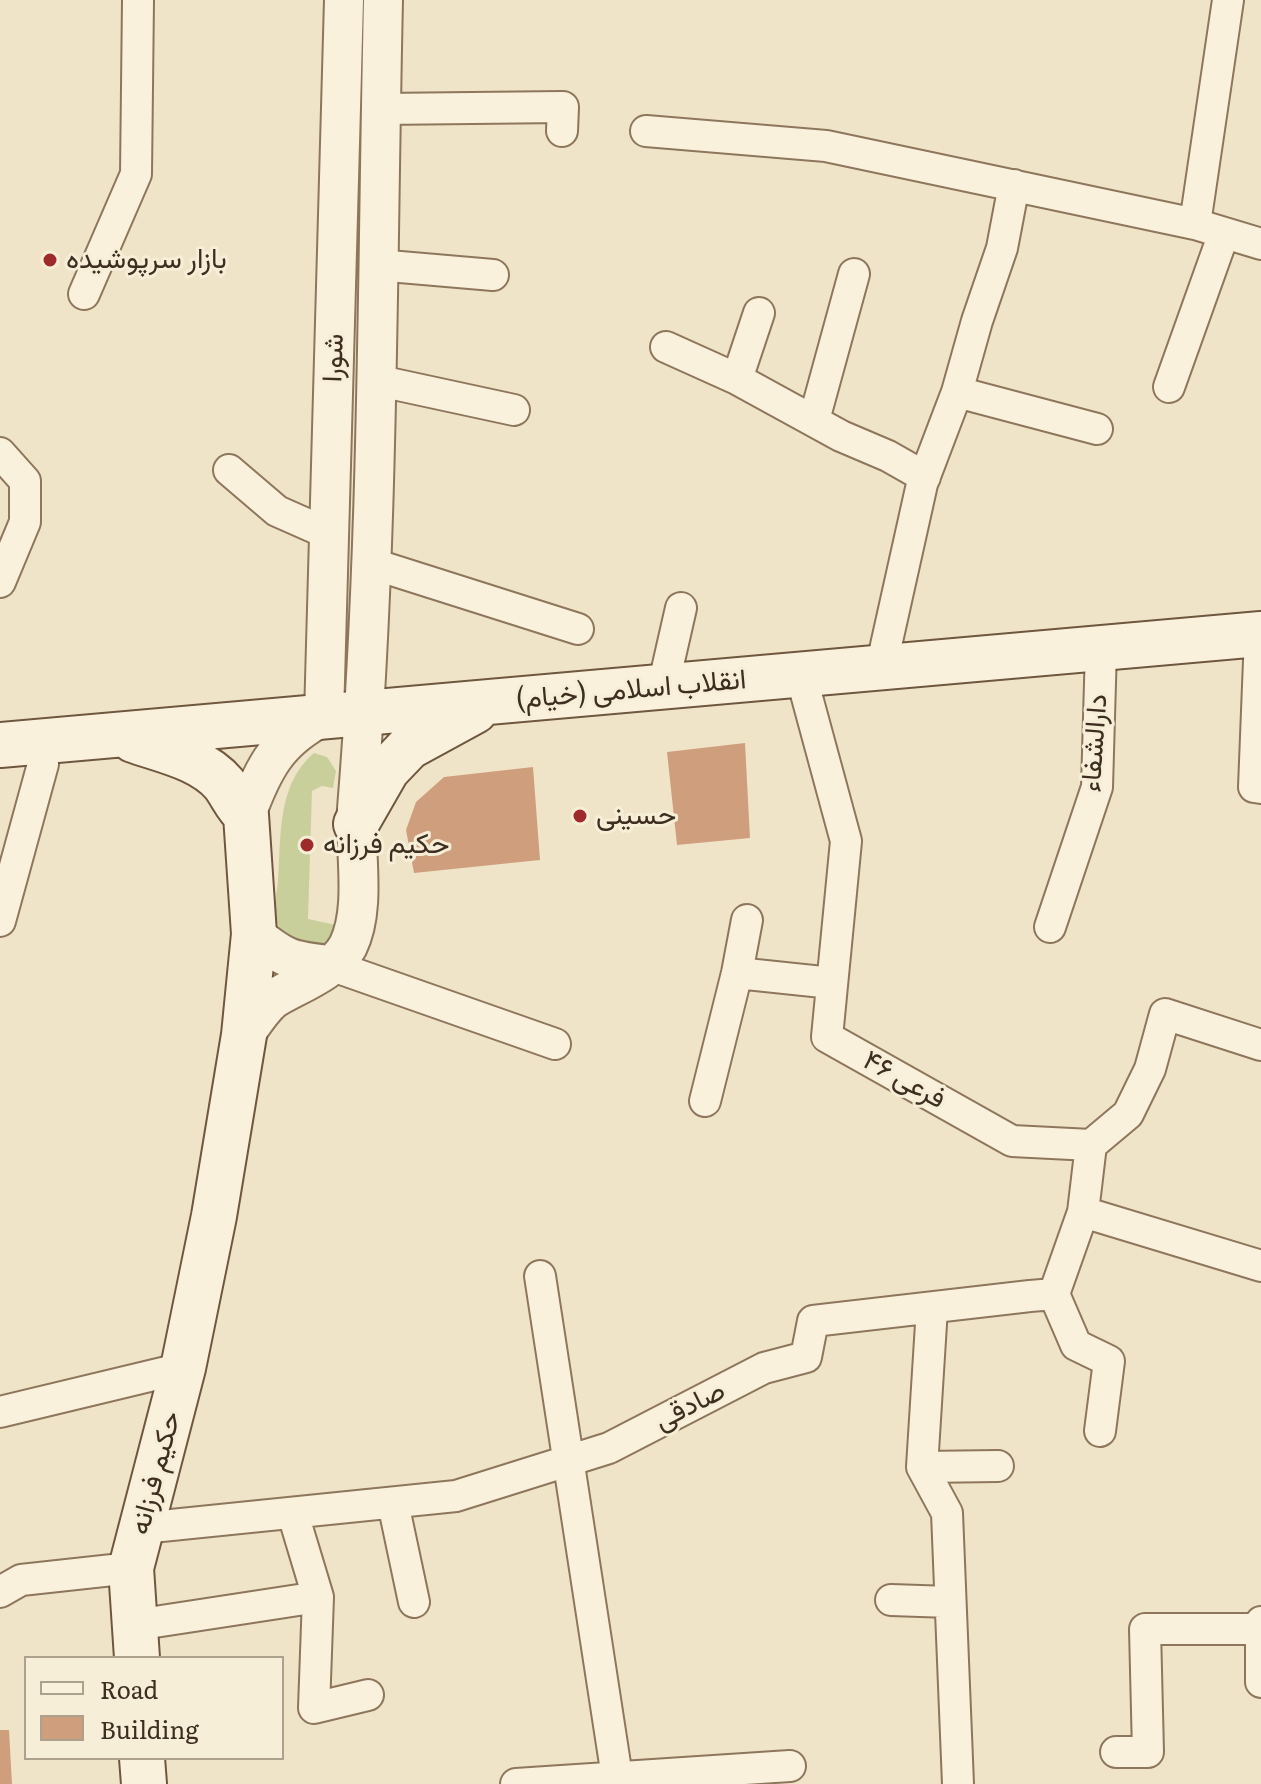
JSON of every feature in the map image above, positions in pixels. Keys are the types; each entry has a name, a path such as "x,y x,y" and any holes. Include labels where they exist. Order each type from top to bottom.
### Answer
{"main road":[{"name":"انقلاب اسلامی (خیام)","path":"0,745 1260,634"},
{"path":"356,824 387,770 409,747 491,702"},
{"path":"117,734 199,763 223,784 246,815"},
{"name":"حکیم فرزانه","path":"136,1642 137,1548 183,1368 214,1216 244,1035 254,934 246,815"}],"street":[{"path":"84,294 136,174 138,0"},
{"name":"شورا","path":"344,0 329,534 344,715"},
{"name":"شورا","path":"344,715 370,563 383,0"},
{"path":"1169,387 1210,229 1228,0"},
{"path":"381,109 563,107 562,131"},
{"path":"646,131 826,146 1210,229 1261,244"},
{"path":"881,668 925,477 957,392 1002,248 1014,185"},
{"path":"377,265 493,275"},
{"path":"814,420 854,274"},
{"path":"737,379 759,313"},
{"path":"666,347 737,379 841,436 888,456 925,477"},
{"path":"375,380 514,410"},
{"path":"957,392 1097,429"},
{"path":"0,453 25,481 25,522 0,582"},
{"path":"229,470 277,511 329,534"},
{"path":"370,563 578,629"},
{"path":"663,687 681,608"},
{"path":"1260,634 1254,787 1261,788"},
{"name":"دارالشفاء","path":"1050,927 1097,787 1101,648"},
{"name":"فرعی ۴۶","path":"801,675 846,841 827,1037 1012,1141 1091,1145"},
{"path":"244,1035 272,1000 330,965 347,947 356,915 356,824 344,715 299,729 276,754 258,783 246,815"},
{"path":"0,921 43,764"},
{"path":"705,1101 747,920"},
{"path":"254,934 274,951 293,961 330,965 555,1044"},
{"path":"737,973 832,983"},
{"path":"1100,1431 1109,1361 1076,1345 1054,1294 1083,1212 1091,1145 1128,1114 1150,1069 1165,1014 1261,1045"},
{"path":"1083,1212 1261,1266"},
{"path":"540,1276 567,1461 600,1780"},
{"name":"صادقی","path":"0,1592 21,1580 137,1548 293,1514 456,1496 609,1448 764,1368 806,1357 813,1321 1054,1294"},
{"path":"932,1308 922,1467 947,1513 958,1784"},
{"path":"0,1412 183,1368"},
{"path":"922,1467 998,1466"},
{"path":"393,1503 414,1602"},
{"path":"293,1514 318,1597 314,1708 368,1695"},
{"path":"136,1642 318,1597"},
{"path":"891,1600 950,1602"},
{"path":"1261,1622 1261,1682"},
{"path":"1116,1752 1148,1752 1145,1629 1260,1629"},
{"path":"516,1784 790,1766"}],"green space":[{"name":"حکیم فرزانه","path":"314,753 327,757 336,771 333,788 322,786 312,791 308,919 336,925 328,946 315,951 284,934 277,923 275,908 287,795 302,766"}],"building":[{"path":"745,743 750,838 677,845 667,752"},
{"path":"533,767 540,860 414,873 406,830 416,802 444,777"},
{"path":"0,1730 9,1730 12,1784 0,1784"}],"place":[{"name":"بازار سرپوشیده","path":"50,260"},
{"name":"حسینی","path":"580,816"},
{"name":"حکیم فرزانه","path":"307,845"}]}
